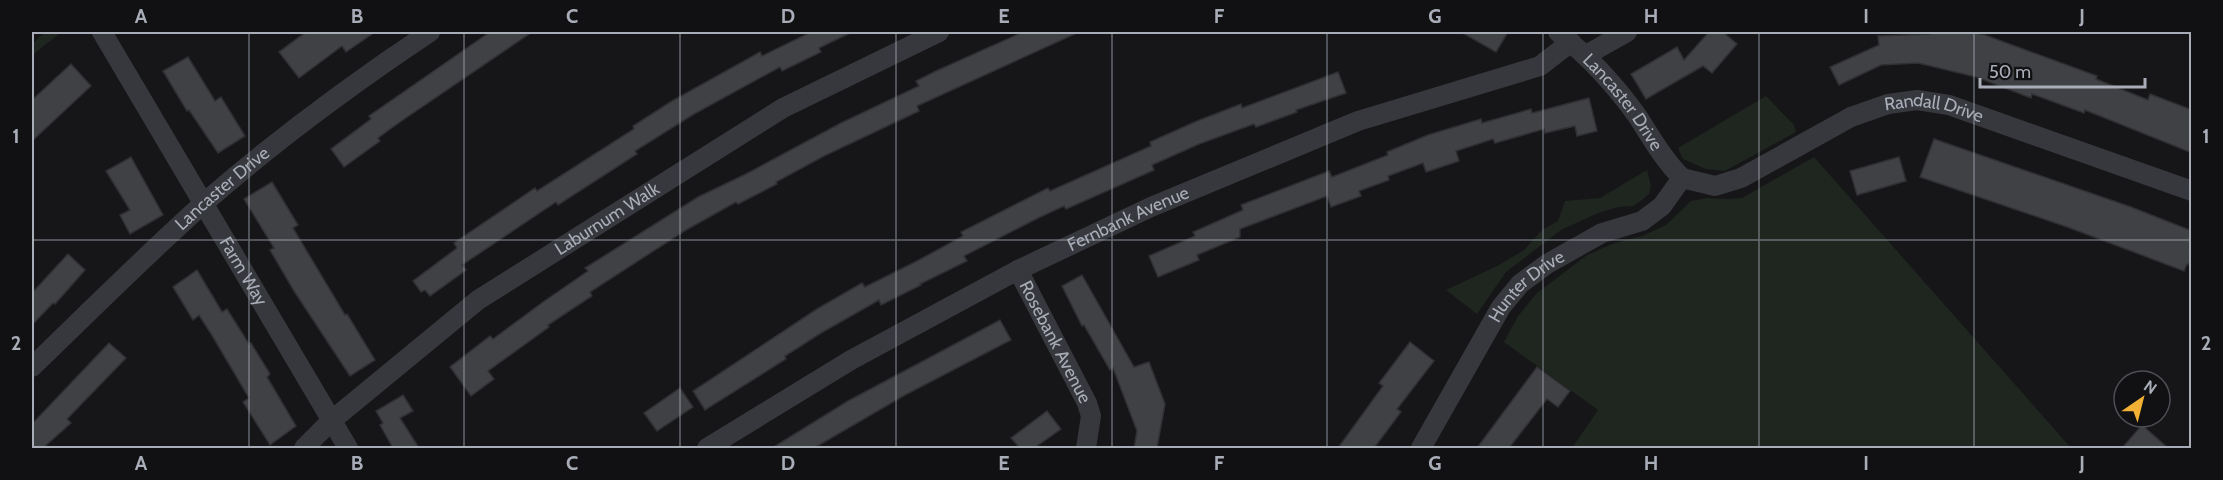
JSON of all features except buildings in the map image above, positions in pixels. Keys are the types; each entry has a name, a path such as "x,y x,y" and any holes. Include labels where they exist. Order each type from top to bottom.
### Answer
{"street":[{"name":"Farm Way","path":"102,32 348,448"},
{"name":"Lancaster Drive","path":"32,367 204,204 299,127 381,65 430,32"},
{"name":"Laburnum Walk","path":"304,448 331,421 478,300 783,108 939,32"},
{"path":"1586,55 1626,32"},
{"name":"Lancaster Drive","path":"1564,37 1586,55 1637,116 1666,162 1682,178"},
{"name":"Fernbank Avenue","path":"707,448 851,360 1018,270 1151,207 1358,121 1540,66 1564,37"},
{"name":"Randall Drive","path":"1682,178 1715,186 1742,178 1851,117 1888,104 1917,100 1949,105 2192,191"},
{"name":"Hunter Drive","path":"1421,448 1501,307 1520,284 1546,264 1602,233 1642,221 1662,206 1682,178"},
{"name":"Rosebank Avenue","path":"1018,270 1087,404 1091,416 1086,448"}],"shaded area":[{"path":"45,32 60,33 34,54 32,44"},
{"path":"1766,96 1794,125 1796,132 1725,171 1706,169 1683,159 1678,148"},
{"path":"1814,157 2071,448 1572,448 1598,410 1504,342 1518,316 1536,294 1587,255 1666,225 1691,201 1707,198 1742,198"},
{"path":"1647,170 1651,186 1649,194 1642,200 1633,206 1618,207 1598,213 1561,230 1506,272 1477,314 1446,290 1499,265 1524,250 1542,230 1558,221 1565,201 1600,198"}]}
